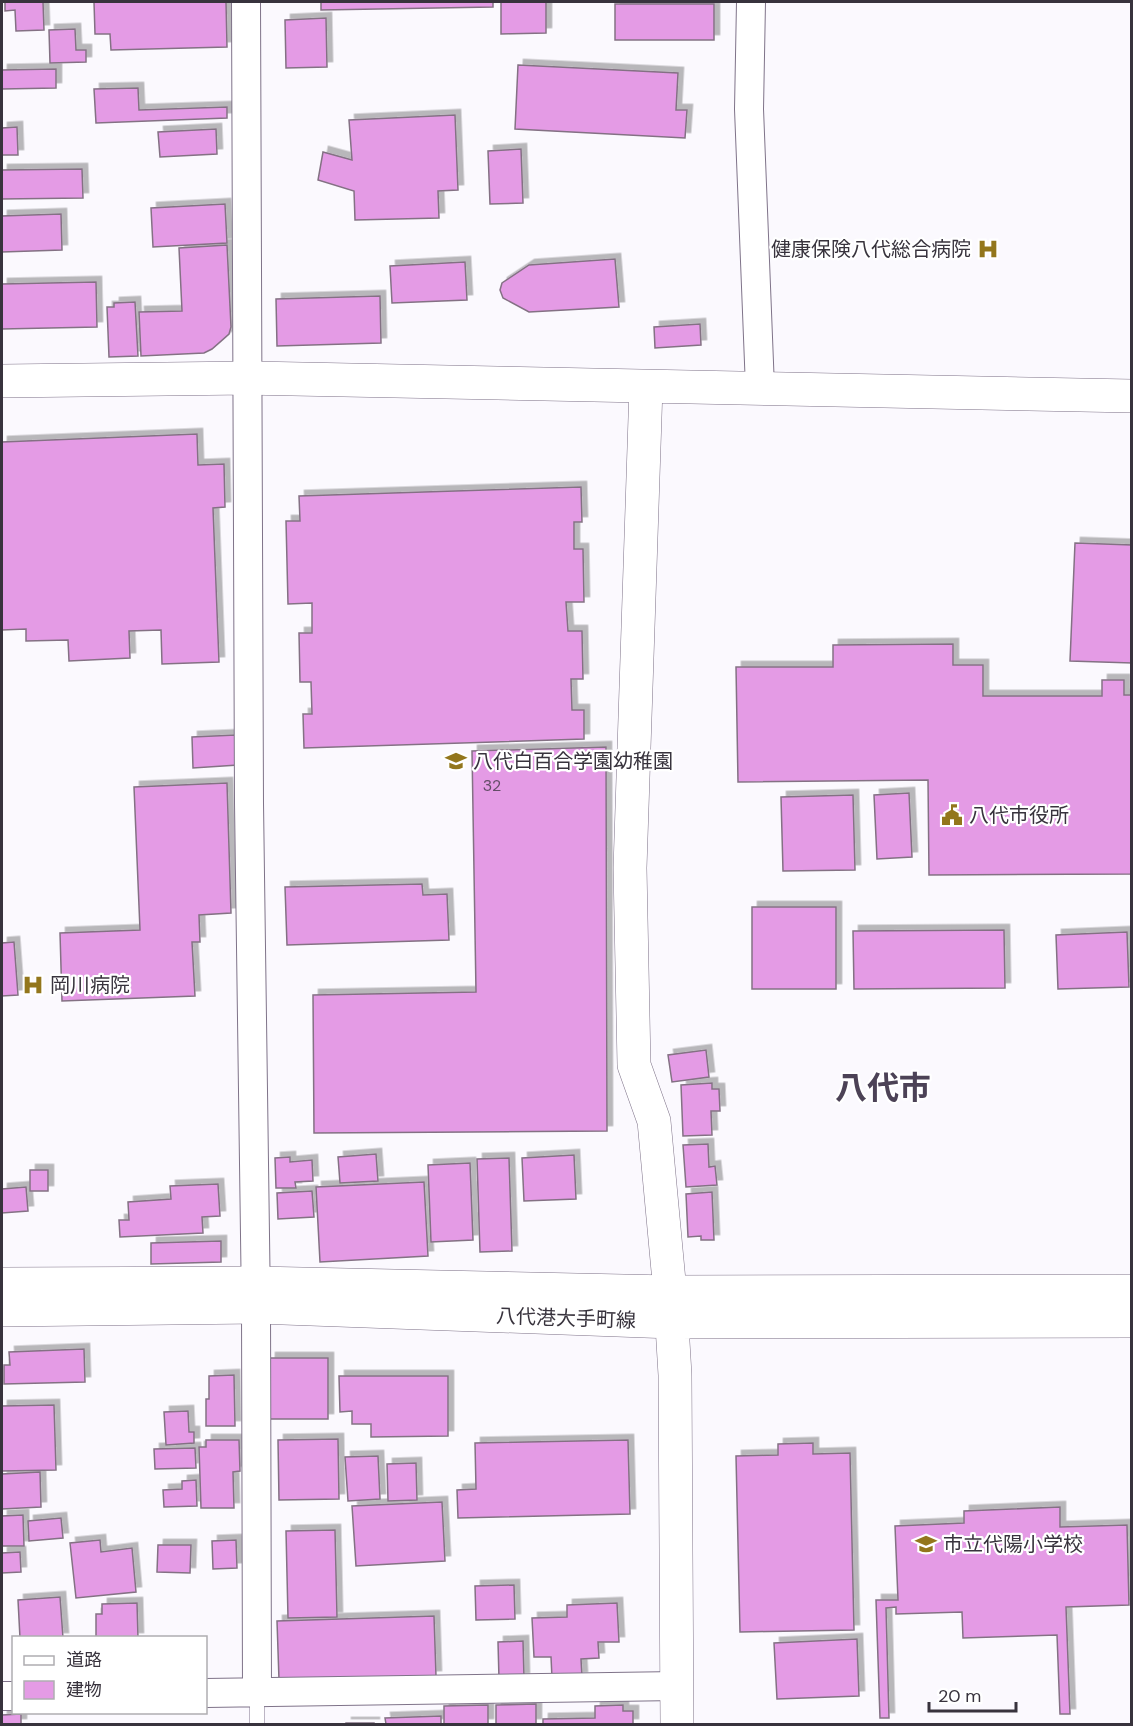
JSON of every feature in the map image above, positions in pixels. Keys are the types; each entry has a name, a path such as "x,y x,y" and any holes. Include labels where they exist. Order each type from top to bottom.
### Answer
{"street":[{"path":"246,2 249,803 256,1295 257,1693"},
{"path":"751,2 749,109 760,388"},
{"path":"2,381 248,378 1131,396"},
{"path":"646,387 630,868 634,1065 654,1120 671,1307 675,1376 677,1725"},
{"name":"八代港大手町線","path":"2,1284 256,1295 1131,1320"},
{"name":"八代港大手町線","path":"671,1307 1131,1291"},
{"name":"八代港大手町線","path":"2,1310 256,1295"},
{"path":"207,1693 678,1686"}],"lane":[{"path":"257,1693 257,1725"}],"building":[{"path":"5,2 43,2 44,30 16,31 15,10 5,11"},
{"path":"94,2 226,2 227,47 111,50 110,34 95,34"},
{"path":"321,2 493,2 493,7 321,10"},
{"path":"501,2 546,2 546,33 501,34"},
{"path":"615,4 714,4 714,40 615,40"},
{"path":"326,18 327,67 286,68 285,20"},
{"path":"75,29 76,50 86,50 86,62 50,63 49,30"},
{"path":"518,65 678,73 676,110 687,110 685,138 515,129"},
{"path":"56,69 56,88 2,89 2,70"},
{"path":"138,88 139,110 227,107 227,118 96,123 94,89"},
{"path":"455,115 458,190 438,191 439,218 355,220 354,191 318,180 323,152 352,160 349,120"},
{"path":"17,127 18,155 2,155 2,128"},
{"path":"216,129 217,154 160,157 158,132"},
{"path":"521,149 523,203 490,204 488,151"},
{"path":"82,169 83,198 2,199 2,170"},
{"path":"225,204 227,243 153,247 151,208"},
{"path":"61,214 62,250 2,252 2,216"},
{"path":"227,245 231,327 229,334 204,353 141,356 139,312 182,311 179,248"},
{"path":"615,259 619,307 529,312 503,298 500,290 502,283 529,265"},
{"path":"465,262 467,300 392,303 390,266"},
{"path":"96,282 97,327 2,329 2,284"},
{"path":"380,296 381,343 277,346 276,299"},
{"path":"135,302 138,356 109,357 107,307 114,307 114,303"},
{"path":"700,324 701,345 655,348 654,327"},
{"path":"197,434 198,465 224,464 225,507 213,508 219,662 162,664 161,630 129,631 130,658 69,661 68,640 26,641 26,629 2,630 2,442"},
{"path":"581,487 582,522 574,522 574,549 583,549 584,602 566,602 568,631 582,631 583,679 571,679 572,710 584,710 584,739 304,748 303,714 312,714 311,682 300,682 299,633 312,633 312,603 288,604 286,521 300,521 299,496"},
{"path":"1075,543 1132,545 1132,663 1070,661"},
{"path":"953,644 953,665 983,665 983,696 1102,696 1102,680 1124,680 1124,695 1132,695 1132,874 929,875 928,780 738,782 736,667 833,667 833,645"},
{"path":"236,735 238,765 193,768 192,737"},
{"path":"606,747 607,1131 314,1133 313,995 476,992 472,751"},
{"path":"227,783 231,913 199,915 200,942 192,942 195,996 62,1001 60,933 140,930 134,787"},
{"path":"909,793 912,857 877,859 874,795"},
{"path":"853,795 855,870 783,871 781,797"},
{"path":"422,884 423,895 447,894 449,940 287,945 285,887"},
{"path":"752,907 836,907 836,989 752,989"},
{"path":"1004,930 1005,988 854,989 853,931"},
{"path":"1127,932 1129,987 1058,989 1056,935"},
{"path":"14,942 18,995 2,996 2,943"},
{"path":"706,1050 709,1077 672,1082 668,1055"},
{"path":"712,1083 712,1089 719,1089 720,1111 711,1111 712,1135 683,1136 681,1085"},
{"path":"708,1144 709,1167 715,1166 717,1185 686,1187 683,1145"},
{"path":"376,1154 378,1181 340,1183 338,1157"},
{"path":"574,1155 576,1199 524,1201 522,1158"},
{"path":"290,1157 290,1162 312,1160 313,1181 295,1182 296,1188 276,1188 275,1158"},
{"path":"509,1158 512,1251 480,1252 477,1159"},
{"path":"470,1163 473,1240 431,1242 428,1165"},
{"path":"30,1170 48,1170 48,1191 30,1191"},
{"path":"424,1182 428,1256 320,1262 316,1187"},
{"path":"218,1184 220,1216 202,1217 203,1233 120,1237 119,1220 129,1220 128,1202 171,1199 170,1186"},
{"path":"26,1187 28,1211 2,1213 2,1189"},
{"path":"312,1191 314,1217 278,1219 277,1193"},
{"path":"712,1192 714,1240 701,1240 701,1236 688,1237 686,1194"},
{"path":"221,1241 221,1262 151,1264 151,1243"},
{"path":"84,1349 85,1382 4,1384 4,1365 10,1365 9,1352"},
{"path":"270,1358 328,1358 328,1419 269,1419"},
{"path":"234,1375 235,1426 206,1426 209,1376"},
{"path":"339,1376 448,1376 448,1436 371,1437 371,1424 352,1424 352,1411 340,1412"},
{"path":"54,1405 56,1470 2,1471 2,1406"},
{"path":"188,1411 189,1432 194,1432 194,1443 166,1445 164,1412"},
{"path":"338,1439 339,1499 279,1500 278,1440"},
{"path":"206,1440 239,1440 240,1471 233,1472 234,1508 201,1508 199,1447 206,1447"},
{"path":"628,1440 630,1514 458,1518 457,1490 476,1489 475,1443"},
{"path":"813,1443 813,1454 850,1453 854,1630 740,1632 736,1456 778,1455 778,1444"},
{"path":"195,1448 196,1468 155,1469 154,1449"},
{"path":"378,1456 380,1499 348,1501 345,1457"},
{"path":"416,1463 417,1500 388,1501 387,1464"},
{"path":"40,1472 41,1507 2,1509 2,1474"},
{"path":"196,1480 197,1506 164,1507 163,1490 182,1489 182,1481"},
{"path":"442,1502 445,1561 356,1566 352,1506"},
{"path":"1060,1507 1060,1527 1127,1525 1129,1605 1066,1607 1070,1714 1060,1714 1057,1635 963,1638 962,1612 896,1614 896,1607 886,1608 889,1718 880,1718 876,1600 898,1600 895,1526 964,1523 964,1511"},
{"path":"23,1515 24,1546 2,1546 2,1516"},
{"path":"61,1518 63,1538 29,1541 28,1521"},
{"path":"335,1530 337,1617 288,1618 286,1531"},
{"path":"100,1540 101,1552 132,1548 136,1592 76,1598 70,1543"},
{"path":"236,1540 237,1568 213,1569 212,1541"},
{"path":"158,1545 191,1545 190,1573 157,1572"},
{"path":"20,1552 21,1572 2,1573 2,1553"},
{"path":"514,1585 515,1619 476,1620 475,1586"},
{"path":"60,1597 63,1636 20,1636 18,1600"},
{"path":"137,1603 138,1636 96,1636 96,1614 102,1614 102,1604"},
{"path":"617,1603 619,1642 598,1642 599,1658 581,1659 582,1677 552,1678 551,1657 534,1657 532,1618 567,1617 567,1605"},
{"path":"434,1616 436,1676 279,1680 277,1621"},
{"path":"857,1639 859,1696 777,1699 774,1643"},
{"path":"523,1641 524,1678 499,1679 498,1642"},
{"path":"536,1704 536,1724 496,1724 496,1705"},
{"path":"488,1705 488,1724 444,1724 444,1706"},
{"path":"623,1705 623,1711 633,1711 633,1724 543,1724 543,1719 595,1718 595,1706"},
{"path":"21,1714 21,1724 2,1724 2,1715"},
{"path":"441,1716 441,1724 386,1724 385,1718"},
{"path":"374,1723 374,1724 346,1724"}],"place":[{"name":"健康保険八代総合病院","path":"988,249"},
{"name":"八代白百合学園幼稚園","path":"456,761"},
{"name":"八代市役所","path":"952,815"},
{"name":"岡川病院","path":"33,985"},
{"name":"市立代陽小学校","path":"926,1544"}],"district":[{"name":"八代市","path":"883,1088"}]}
